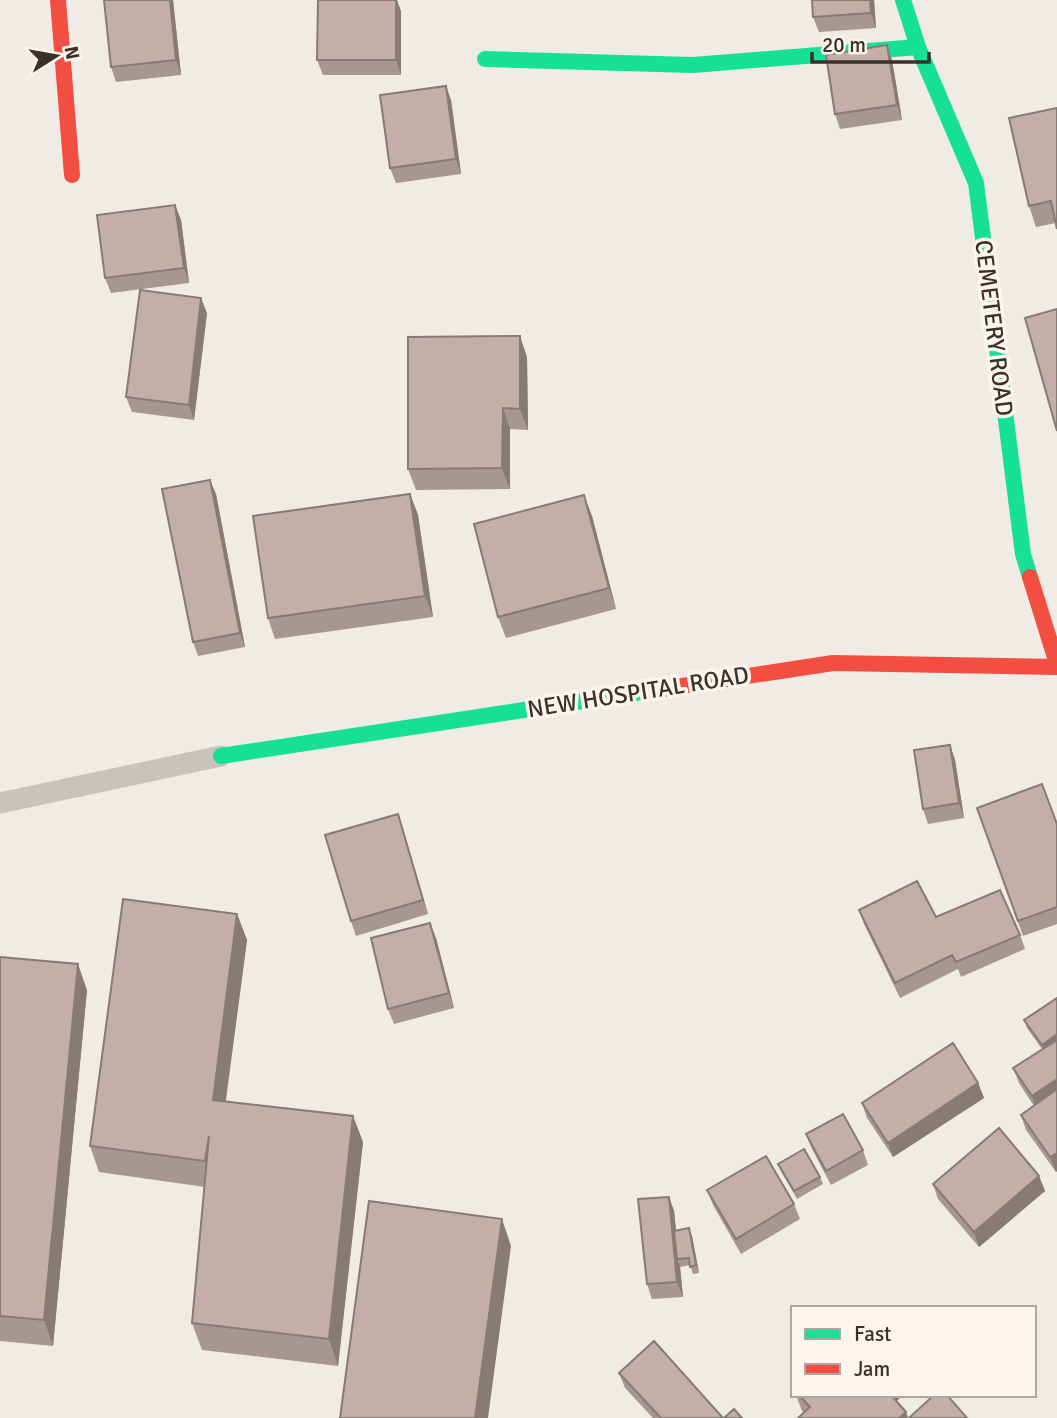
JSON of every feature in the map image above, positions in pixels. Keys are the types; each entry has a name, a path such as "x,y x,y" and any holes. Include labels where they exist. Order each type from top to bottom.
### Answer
{"street":[{"path":"58,0 72,175"},
{"name":"CEMETERY ROAD","path":"903,0 918,47 976,183 1023,554 1057,666"},
{"path":"485,59 694,65 918,47"},
{"name":"NEW HOSPITAL ROAD","path":"221,755 833,663 1057,666"}],"lane":[{"path":"0,803 221,755"}],"building":[{"path":"104,0 170,0 176,60 111,67"},
{"path":"318,0 396,0 396,60 317,60"},
{"path":"812,0 870,0 871,13 813,17"},
{"path":"887,45 897,105 835,114 826,55"},
{"path":"446,86 456,159 390,168 380,95"},
{"path":"1057,108 1057,229 1051,201 1029,206 1009,118"},
{"path":"175,205 184,268 105,278 97,215"},
{"path":"140,290 201,298 189,405 126,397"},
{"path":"1057,309 1057,431 1025,318"},
{"path":"520,336 520,409 503,408 502,468 408,469 408,337"},
{"path":"210,480 240,633 193,642 162,489"},
{"path":"410,494 425,596 268,618 253,516"},
{"path":"584,495 609,588 498,617 474,524"},
{"path":"950,745 959,803 923,809 914,750"},
{"path":"1042,784 1057,824 1057,907 1018,921 977,808"},
{"path":"398,814 423,900 351,921 325,835"},
{"path":"917,881 936,917 1000,890 1020,935 956,962 952,955 895,983 859,910"},
{"path":"123,899 237,914 213,1100 353,1116 329,1339 192,1323 209,1136 205,1161 90,1146"},
{"path":"430,923 449,993 388,1009 371,938"},
{"path":"0,957 78,964 44,1320 0,1316"},
{"path":"1057,998 1057,1034 1042,1045 1024,1020"},
{"path":"1057,1040 1057,1079 1032,1096 1013,1068"},
{"path":"953,1043 978,1083 888,1143 862,1103"},
{"path":"1057,1089 1057,1153 1050,1157 1021,1115"},
{"path":"843,1114 863,1150 826,1171 806,1134"},
{"path":"999,1128 1039,1176 974,1232 933,1184"},
{"path":"804,1149 820,1177 794,1191 778,1164"},
{"path":"766,1156 794,1204 736,1239 707,1190"},
{"path":"669,1197 677,1282 647,1284 638,1199"},
{"path":"369,1201 502,1219 475,1418 340,1418"},
{"path":"689,1228 696,1265 690,1267 689,1258 677,1259 674,1231"},
{"path":"654,1341 723,1418 661,1418 619,1373"},
{"path":"801,1397 893,1397 906,1412 899,1418 798,1418 810,1407"},
{"path":"932,1397 949,1397 967,1418 909,1418"},
{"path":"734,1409 742,1418 724,1418"}],"traffic: fast":[{"path":"903,0 918,47 976,183 1023,554 1030,577"},
{"path":"485,59 693,65 918,47"},
{"path":"221,756 649,691"}],"traffic: jam":[{"path":"58,0 72,175"},
{"path":"1030,577 1057,664"},
{"path":"649,691 833,663 1057,667"}]}
